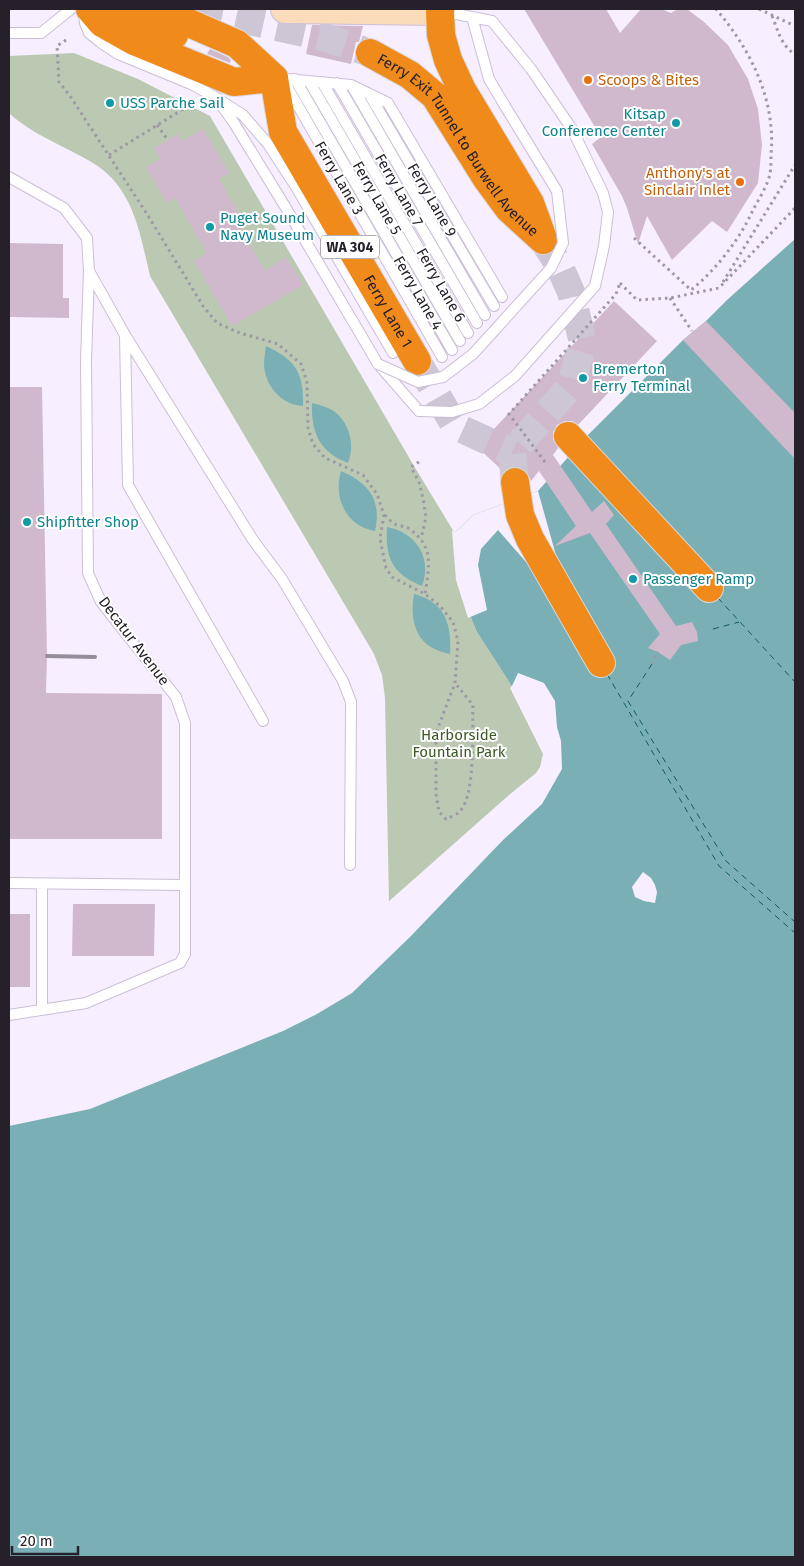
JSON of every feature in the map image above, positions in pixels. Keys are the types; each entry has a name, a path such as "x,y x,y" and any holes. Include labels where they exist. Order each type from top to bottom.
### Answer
{"highway":[{"path":"90,9 102,23 134,41 234,82 282,84"},
{"path":"119,9 282,84"},
{"path":"156,9 237,44 282,84"},
{"name":"Ferry Exit Tunnel to Burwell Avenue","path":"370,53 410,75 435,96 487,179 509,209 543,240 530,203 462,90 448,60 441,35 441,10"},
{"name":"Ferry Lane 1","path":"282,84 288,128 417,357"},
{"path":"568,436 709,588"},
{"path":"515,482 520,515 530,539 601,663"}],"main road":[{"path":"286,9 441,10"}],"lane":[{"path":"9,33 41,33 71,9"},
{"path":"84,9 85,23 90,33 100,42 118,54 193,85 243,115 268,144 296,187 417,357"},
{"path":"215,97 286,208 378,364 419,412 452,412 479,404 516,376 594,286 604,246 608,212 603,193 572,129 531,69 492,21 441,10"},
{"path":"378,364 418,382 443,377 473,354 551,268 563,243 557,191 489,79 472,17"},
{"path":"282,84 308,81 351,85 388,103 502,297"},
{"name":"Ferry Lane 5","path":"308,81 460,341"},
{"name":"Ferry Lane 6","path":"322,82 468,332"},
{"name":"Ferry Lane 4","path":"282,84 452,350"},
{"name":"Ferry Lane 3","path":"282,84 417,357"},
{"name":"Ferry Lane 7","path":"337,84 477,323"},
{"path":"351,85 485,315"},
{"name":"Ferry Lane 9","path":"370,94 494,306"},
{"name":"Decatur Avenue","path":"9,177 64,208 88,238 89,271 86,362 88,573 101,602 176,697 185,723 185,954 180,963 86,1003 9,1015"},
{"path":"89,271 125,335 253,540 282,579 343,681 351,702 350,865"},
{"path":"125,335 128,485 263,721"},
{"path":"9,883 185,885"},
{"path":"42,884 42,1010"}],"path":[{"path":"634,238 691,290 699,284 738,240 770,175 773,137 768,104 760,80 745,49 732,28 716,9"},
{"path":"759,9 795,26"},
{"path":"772,16 782,41 795,54"},
{"path":"66,40 57,46 59,82 147,214 203,306 217,323 240,333 278,344 301,364 307,382 308,428 313,444 325,458 364,475 377,494 384,514 380,539 386,568 392,577 425,594 440,606 453,622 458,641 455,683 436,733 436,794 440,812 446,819 460,811 468,795 472,757 473,705 455,683"},
{"path":"109,155 196,101"},
{"path":"157,125 168,140"},
{"path":"720,288 795,165"},
{"path":"545,462 509,414 616,294 620,283 637,300 670,298 720,288 795,208"},
{"path":"670,298 692,331"},
{"path":"419,462 411,468 419,482 426,518 421,539"},
{"path":"384,514 394,523 406,527 421,539 428,554 429,569 425,594"},
{"path":"652,664 658,652"}],"green space":[{"name":"Harborside Fountain Park","path":"74,53 138,79 210,116 454,532 469,613 477,632 515,691 546,753 543,768 389,905 385,698 382,675 374,654 150,276 140,233 123,192 114,180 99,167 36,133 9,113 9,56"}],"shaded area":[{"path":"795,239 795,1557 9,1557 9,1093 88,1085 310,992 537,775 546,753 515,691 477,632 469,613 454,532 473,515 538,491 586,437 683,340"},
{"path":"266,346 285,357 296,369 302,385 303,406 288,402 276,394 272,388 265,374 264,358"},
{"path":"312,403 332,410 344,422 351,442 348,463 330,453 319,440 313,423"},
{"path":"341,471 359,481 371,494 377,510 375,531 356,523 344,509 339,491"},
{"path":"387,527 406,534 419,548 425,565 422,586 404,576 393,564 388,548"},
{"path":"414,594 425,598 440,609 448,624 450,633 450,654 430,646 418,633 414,625"}],"pier":[{"path":"538,491 557,559 534,571 498,530 481,549 478,565 487,610 468,618 456,580 452,531 454,532 459,529 473,515"},
{"path":"518,673 544,683 555,701 557,727 561,741 562,769 542,804 503,840 410,937 352,993 317,1014 283,1031 90,1109 9,1126 9,1090 87,1083 195,1023 309,990 387,903 536,773 540,767 543,754 510,688"},
{"path":"643,872 651,878 655,885 657,892 655,903 635,897 632,887"}],"building":[{"name":"Kitsap Conference Center","path":"524,9 606,9 620,33 641,9 661,9 671,13 678,9 687,9 728,45 748,79 758,109 762,145 758,183 727,232 712,221 672,260 647,216 638,244 622,196 592,144 601,137"},
{"path":"312,25 363,26 359,42 356,42 351,64 306,54"},
{"path":"210,49 228,57 231,60 230,63 207,54"},
{"name":"Puget Sound Navy Museum","path":"203,129 229,173 219,179 241,217 236,220 265,271 286,257 303,285 232,326 194,261 207,253 175,198 167,203 146,167 160,159 154,148 178,134 182,141"},
{"path":"9,243 63,244 63,298 69,298 69,318 9,317"},
{"name":"Bremerton Ferry Terminal","path":"614,301 657,341 578,425 572,421 565,421 557,425 553,432 553,439 558,448 553,455 592,512 604,501 614,515 606,524 676,626 692,622 697,632 698,641 681,645 670,660 648,648 660,634 590,533 555,546 576,526 539,471 531,481 527,473 520,467 512,467 504,472 477,447"},
{"path":"706,321 795,413 795,459 683,340"},
{"name":"Shipfitter Shop","path":"9,387 42,387 46,693 162,694 162,839 9,839"},
{"path":"73,904 155,904 154,956 72,956"},
{"path":"9,914 30,914 30,987 9,987"}],"ferry route":[{"path":"718,598 795,682"},
{"path":"713,629 739,622"},
{"path":"652,664 628,701 726,861 795,922"},
{"path":"607,674 719,866 795,933"}],"tunnel":[{"path":"195,9 327,38 370,53"},
{"path":"515,482 512,452 570,387 583,343 571,292 559,265 543,240"},
{"path":"417,361 455,426 512,452"}],"railway":[{"path":"47,656 95,657"}],"place":[{"name":"Scoops & Bites","path":"588,80"},
{"name":"USS Parche Sail","path":"110,103"},
{"name":"Kitsap Conference Center","path":"676,123"},
{"name":"Anthony's at Sinclair Inlet","path":"740,182"},
{"name":"Puget Sound Navy Museum","path":"210,227"},
{"name":"Bremerton Ferry Terminal","path":"583,378"},
{"name":"Shipfitter Shop","path":"27,522"},
{"name":"Passenger Ramp","path":"633,579"}]}
